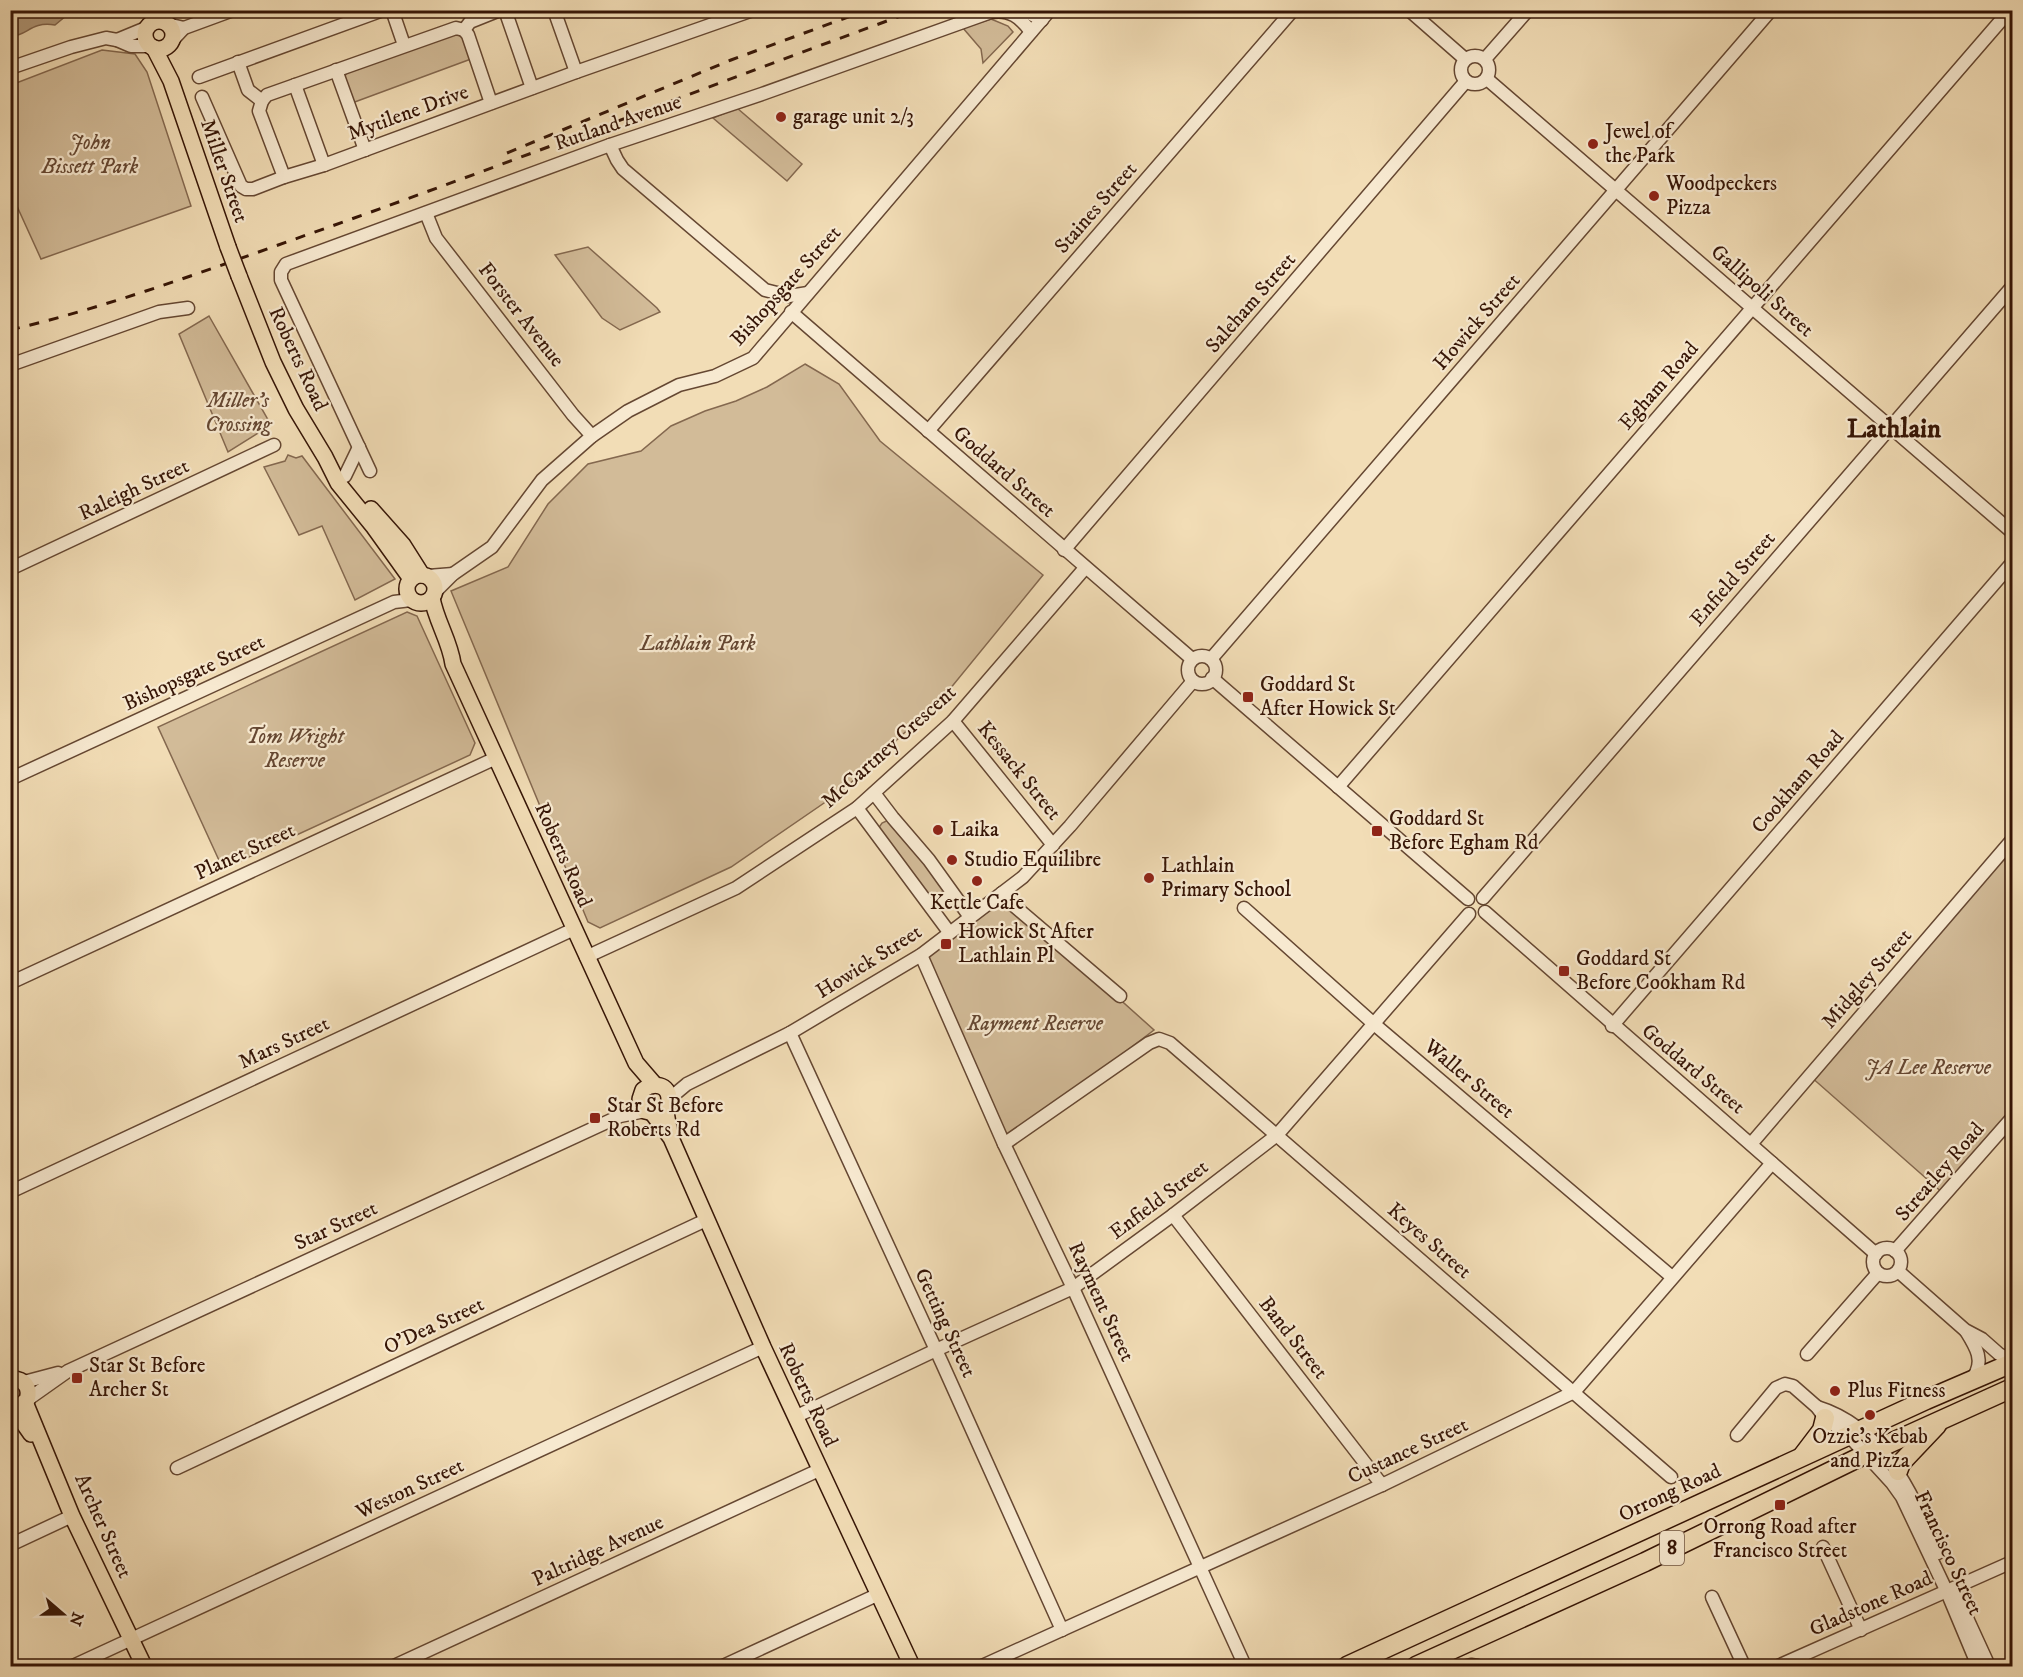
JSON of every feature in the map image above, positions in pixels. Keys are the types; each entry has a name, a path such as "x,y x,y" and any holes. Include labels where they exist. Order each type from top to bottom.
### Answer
{"highway":[{"name":"Orrong Road","path":"1347,1666 1973,1378 2013,1362"},
{"name":"8","path":"1416,1666 1645,1562 1873,1451 2013,1388"},
{"path":"1800,1458 1822,1430 1821,1412"},
{"path":"1898,1471 1901,1463 1942,1420"}],"main road":[{"path":"153,20 172,32 160,46 145,38 153,20"},
{"name":"Miller Street","path":"160,46 239,276"},
{"name":"Roberts Road","path":"239,276 277,371 296,409 338,483 373,526 415,587"},
{"name":"Roberts Road","path":"325,457 345,476 403,545 415,587 439,651 445,660 453,664"},
{"name":"Roberts Road","path":"415,587 435,585 436,616 452,655 453,664 586,957 654,1099 763,1347 797,1416 819,1470 912,1666"},
{"path":"415,587 423,604 434,595"},
{"name":"Archer Street","path":"15,1377 29,1390 19,1404 128,1640 144,1666"},
{"name":"Archer Street","path":"128,1640 136,1666"}],"street":[{"path":"10,68 71,46 106,38 131,45 160,46 184,28 233,10"},
{"path":"199,76 383,10"},
{"path":"392,10 404,45"},
{"path":"464,30 470,22 502,10 532,88"},
{"path":"554,10 576,72"},
{"name":"Mytilene Drive","path":"253,189 753,10"},
{"name":"Rutland Avenue","path":"968,20 984,10"},
{"path":"1023,10 1046,15"},
{"name":"Staines Street","path":"928,431 1293,10"},
{"path":"1409,10 1465,59"},
{"path":"1485,59 1528,10"},
{"name":"Howick Street","path":"1211,659 1771,10"},
{"name":"Egham Road","path":"1338,787 2010,10"},
{"name":"Rutland Avenue","path":"283,268 288,263 610,145 762,94 991,12 1005,11 1020,19 1031,32"},
{"name":"Bishopsgate Street","path":"434,595 453,574 492,547 542,480 592,436 628,411 679,385 715,376 753,358 1046,15"},
{"path":"117,40 153,20 184,28"},
{"path":"284,177 259,111 262,100 267,95 404,45 456,28 464,30 468,35 491,103"},
{"path":"1475,55 1485,59 1490,69 1487,79 1477,84 1466,81 1461,70 1465,59 1475,55"},
{"path":"238,62 248,90 262,100"},
{"path":"336,70 365,150"},
{"name":"Gallipoli Street","path":"1487,79 2013,532"},
{"name":"Saleham Street","path":"1064,550 1466,81"},
{"path":"295,85 324,165"},
{"name":"Miller Street","path":"202,97 241,186 253,189"},
{"path":"610,145 623,169 765,290 789,296 808,293"},
{"name":"Forster Avenue","path":"426,213 436,238 573,415 592,436"},
{"name":"Roberts Road","path":"283,268 281,280 370,471"},
{"name":"Enfield Street","path":"1483,898 2013,287"},
{"path":"10,365 159,312 188,308"},
{"name":"Goddard Street","path":"791,312 1192,659"},
{"name":"Raleigh Street","path":"10,569 274,445"},
{"path":"345,476 359,447"},
{"name":"Cookham Road","path":"1612,1026 2013,563"},
{"name":"McCartney Crescent","path":"586,957 736,888 856,808 953,721 1085,568"},
{"name":"Bishopsgate Street","path":"10,779 394,602 415,587 453,574"},
{"path":"1203,656 1211,659 1215,671 1212,678 1205,683 1193,681 1188,670 1192,659 1203,656"},
{"path":"1212,678 1468,899"},
{"name":"Howick Street","path":"654,1099 790,1033 921,955 970,917 1033,867 1193,681"},
{"name":"Kessack Street","path":"953,721 1053,845"},
{"name":"Planet Street","path":"10,983 496,758"},
{"path":"874,793 892,819 929,861 970,917"},
{"path":"856,808 949,932"},
{"path":"875,833 882,823 892,819"},
{"name":"Midgley Street","path":"1751,1143 2013,840"},
{"path":"1002,892 1012,904 1120,996"},
{"path":"931,907 952,894"},
{"path":"1477,895 1483,898 1487,906 1485,912 1476,917 1469,914 1465,905 1468,899 1477,895"},
{"name":"Waller Street","path":"1244,908 1374,1024 1672,1277"},
{"name":"Goddard Street","path":"1485,912 1612,1026 1751,1143 1876,1254"},
{"name":"Enfield Street","path":"797,1416 1073,1288 1173,1215 1277,1135 1469,914"},
{"name":"Mars Street","path":"10,1192 574,929"},
{"name":"Rayment Street","path":"921,955 1004,1144 1073,1288 1245,1666"},
{"name":"Getting Street","path":"790,1033 1062,1630"},
{"name":"Keyes Street","path":"1004,1144 1149,1043 1159,1039 1170,1043 1671,1477"},
{"name":"Star Street","path":"19,1404 68,1371 654,1099"},
{"name":"Streatley Road","path":"1895,1251 2013,1118"},
{"name":"Custance Street","path":"982,1666 1382,1485 1574,1392 1772,1162"},
{"name":"Band Street","path":"1173,1215 1382,1485"},
{"name":"O'Dea Street","path":"177,1468 706,1220"},
{"path":"1887,1249 1895,1251 1900,1259 1898,1271 1889,1276 1878,1273 1874,1265 1876,1254 1887,1249"},
{"path":"1898,1271 1965,1330 1982,1339 1999,1354 2013,1362"},
{"path":"1807,1354 1878,1273"},
{"path":"1965,1330 1973,1342 1980,1361 1973,1378"},
{"name":"Weston Street","path":"73,1666 763,1347"},
{"name":"Star Street","path":"15,1377 68,1371"},
{"name":"Francisco Street","path":"1737,1435 1780,1385 1785,1384 1793,1386 1821,1412 1830,1410 1873,1451 1898,1471 1915,1502 1978,1666"},
{"name":"Francisco Street","path":"1873,1451 1902,1497 1989,1666"},
{"name":"Paltridge Avenue","path":"394,1666 819,1470"},
{"path":"10,1545 70,1517"},
{"path":"1823,1547 1861,1630"},
{"name":"Gladstone Road","path":"1778,1666 2013,1562"},
{"path":"723,1666 879,1594"},
{"path":"1712,1597 1744,1666"},
{"path":"1467,1666 1478,1666"}],"green space":[{"path":"991,19 1008,26 1013,32 983,63 981,49 963,28"},
{"path":"455,33 463,37 471,59 352,103 343,79 348,71"},
{"name":"John Bissett Park","path":"102,50 135,54 147,72 191,206 41,259 11,193 11,85"},
{"path":"737,108 802,164 787,181 713,118"},
{"path":"588,247 660,312 620,330 602,318 555,255"},
{"name":"Miller's Crossing","path":"209,316 271,425 228,452 179,334"},
{"name":"Lathlain Park","path":"805,364 839,384 880,441 1043,575 945,695 843,790 731,867 600,928 588,922 451,591 508,567 548,504 588,464 641,451 671,426 767,387"},
{"path":"288,455 296,458 302,456 395,579 355,600 322,526 299,535 264,467 285,461"},
{"name":"Tom Wright Reserve","path":"407,612 417,616 475,743 470,755 223,869 158,727"},
{"path":"893,818 952,894 931,907 875,833 882,823"},
{"name":"JA Lee Reserve","path":"2012,840 2012,1118 1945,1195 1810,1076"},
{"name":"Rayment Reserve","path":"1008,899 1154,1030 1004,1144 921,955"}],"shaded area":[{"path":"72,10 55,25 40,25 22,34 11,36 10,11"}],"railway":[{"path":"507,153 731,60 867,10"},
{"path":"10,330 92,308 213,268 479,173 917,10"}],"place":[{"name":"garage unit 2/3","path":"781,117"},
{"name":"Jewel of the Park","path":"1593,144"},
{"name":"Woodpeckers Pizza","path":"1654,196"},
{"name":"Goddard St After Howick St","path":"1248,697"},
{"name":"Laika","path":"938,830"},
{"name":"Goddard St Before Egham Rd","path":"1377,831"},
{"name":"Studio Equilibre","path":"952,860"},
{"name":"Lathlain Primary School","path":"1149,878"},
{"name":"Kettle Cafe","path":"977,881"},
{"name":"Howick St After Lathlain Pl","path":"946,944"},
{"name":"Goddard St Before Cookham Rd","path":"1564,971"},
{"name":"Star St Before Roberts Rd","path":"595,1118"},
{"name":"Star St Before Archer St","path":"77,1378"},
{"name":"Plus Fitness","path":"1835,1391"},
{"name":"Ozzie's Kebab and Pizza","path":"1870,1415"},
{"name":"Orrong Road after Francisco Street","path":"1780,1505"}],"district":[{"name":"Lathlain","path":"1894,429"}]}
